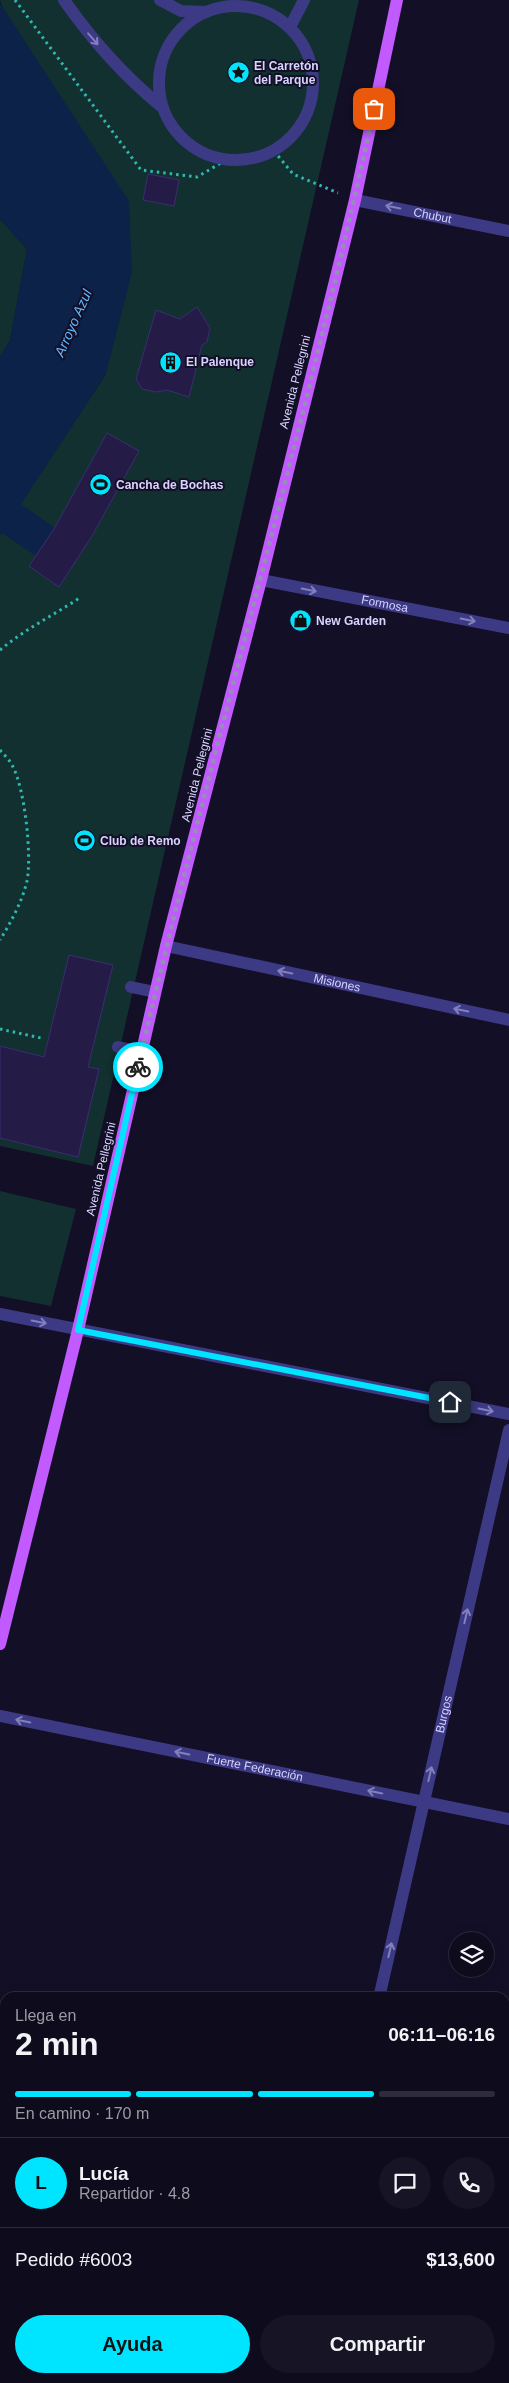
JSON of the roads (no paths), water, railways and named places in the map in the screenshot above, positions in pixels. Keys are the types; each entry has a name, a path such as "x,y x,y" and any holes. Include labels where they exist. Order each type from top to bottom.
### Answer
{"main road":[{"name":"Avenida Pellegrini","path":"0,1644 78,1330 166,946 261,580 355,200 397,0"}],"street":[{"path":"64,0 82,26 118,67 162,107"},
{"path":"160,0 181,11 206,12"},
{"path":"290,27 304,0"},
{"path":"228,6 250,7 272,14 290,27 303,44 311,62 314,83 311,103 303,122 290,139 274,151 258,158 242,161 226,160 204,154 186,143 171,127 162,107 158,84 161,61 171,41 186,24 206,12 228,6"},
{"name":"Chubut","path":"355,200 509,231"},
{"name":"Formosa","path":"261,580 509,628"},
{"name":"Misiones","path":"166,946 509,1020"},
{"path":"131,987 155,992"},
{"path":"118,1047 142,1052"},
{"path":"0,1314 509,1414"},
{"name":"Burgos","path":"381,1992 509,1430"},
{"name":"Fuerte Federación","path":"0,1716 509,1819"}],"water":[{"name":"Arroyo Azul","path":"0,3 129,201 132,272 106,374 21,504 55,528 36,556 2,533 0,535 0,356 10,341 27,249 0,219"}],"place":[{"name":"El Carretón del Parque","path":"238,73"},
{"name":"El Palenque","path":"170,362"},
{"name":"Cancha de Bochas","path":"100,485"},
{"name":"New Garden","path":"300,621"},
{"name":"Club de Remo","path":"84,841"}]}
